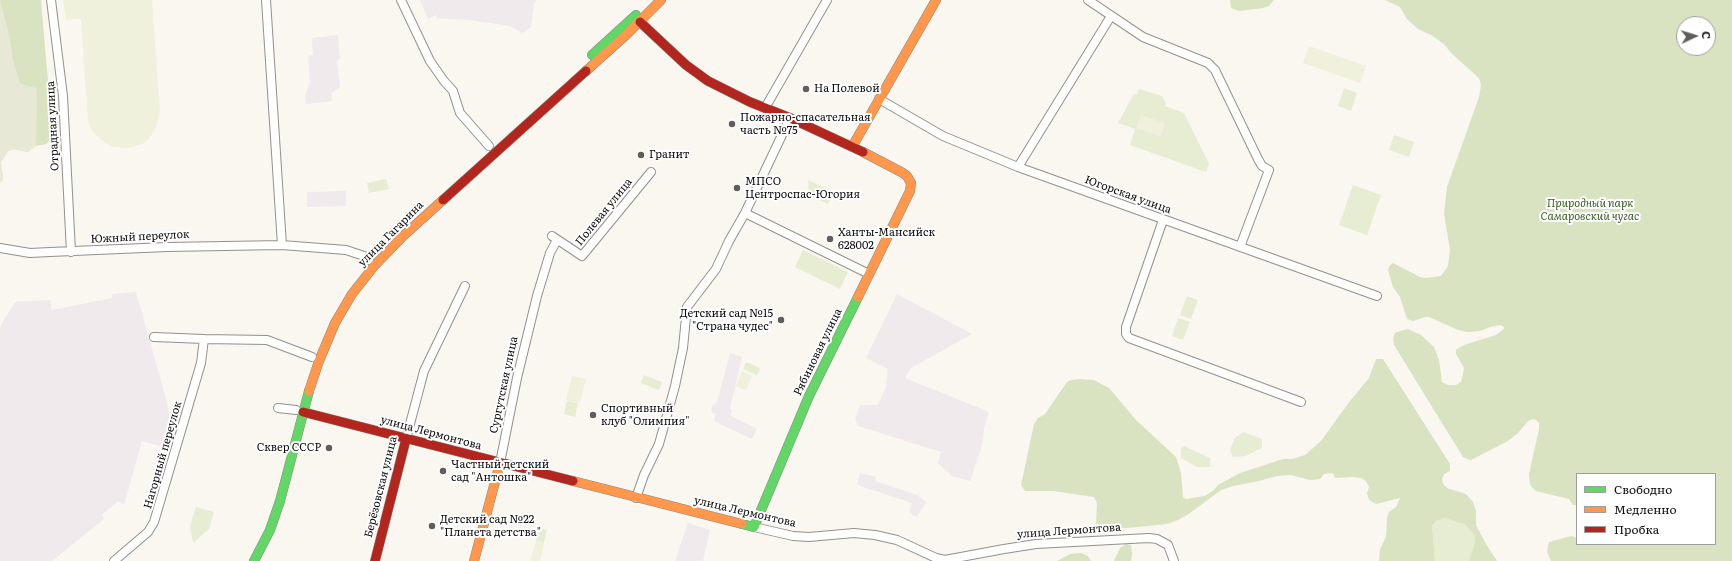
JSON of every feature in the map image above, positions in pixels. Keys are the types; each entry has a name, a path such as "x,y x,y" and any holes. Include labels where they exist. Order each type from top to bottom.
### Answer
{"street":[{"name":"Отрадная улица","path":"51,0 63,96 71,252"},
{"path":"266,0 282,245"},
{"path":"401,0 430,61 453,91 463,117 492,150"},
{"name":"улица Гагарина","path":"637,20 650,0"},
{"name":"улица Гагарина","path":"254,561 270,530 280,501 312,357 322,333 338,302 351,283 418,216 661,0"},
{"path":"765,108 827,0"},
{"path":"637,20 696,73 720,87 852,147 936,0"},
{"path":"1088,0 1143,37 1208,63 1215,70 1258,159 1264,168 1269,170 1240,247"},
{"path":"1018,167 1111,16"},
{"name":"Югорская улица","path":"879,99 943,136 1018,167 1377,296"},
{"path":"636,498 644,475 659,444 675,386 684,339 687,307 712,275 745,213 790,118"},
{"name":"Рябиновая улица","path":"754,527 809,396 910,191 910,183 907,176 852,147"},
{"name":"Полевая улица","path":"554,238 582,256 650,172"},
{"path":"745,213 869,274"},
{"path":"1163,220 1126,327 1126,334 1129,338 1301,402"},
{"name":"Сургутская улица","path":"474,561 500,463 517,378 537,296 554,238"},
{"name":"Южный переулок","path":"0,248 30,252 71,252 153,247 282,245 346,250 358,253 372,262"},
{"name":"улица Гагарина","path":"246,561 268,514 300,411 328,336 348,300 372,262"},
{"name":"Берёзовская улица","path":"375,561 424,372 465,286"},
{"path":"154,337 267,340 312,357"},
{"name":"Нагорный переулок","path":"114,561 148,532 154,522 199,370 204,339"},
{"path":"278,408 300,411"},
{"name":"улица Лермонтова","path":"300,411 636,498 793,536 854,533 875,535 897,540 936,558 945,560 1018,546 1149,538 1157,539 1168,545 1174,561"}],"shaded area":[{"path":"420,0 537,0 534,4 531,27 522,33 510,26 469,20 437,18 436,15 428,19"},
{"path":"338,35 340,58 337,61 340,87 331,93 332,101 306,104 305,96 310,82 308,56 313,55 312,38"},
{"path":"346,191 346,206 307,207 307,192"},
{"path":"136,292 165,395 175,440 172,449 142,441 124,505 118,501 102,515 104,519 52,561 0,561 1,325 15,302 50,300 52,310 112,298 112,294"},
{"path":"897,294 972,334 911,368 905,378 989,412 984,428 982,445 970,481 952,476 938,463 941,452 858,426 855,419 860,405 878,405 886,387 888,369 866,358"},
{"path":"730,353 742,357 730,409 732,410 731,416 757,429 752,439 714,421 716,414 711,412 712,406 717,402"},
{"path":"860,473 876,477 875,481 917,495 926,502 917,517 909,513 912,503 857,485"},
{"path":"688,523 710,530 703,561 675,561"}],"green space":[{"path":"0,0 41,0 52,128 49,141 46,144 36,146 27,152 13,149 8,151 1,162 3,180 0,182"},
{"path":"0,0 10,39 13,60 20,83 37,88 36,146 27,152 13,149 8,151 1,162 3,180 0,182"},
{"path":"63,0 152,0 160,112 156,127 149,139 142,144 129,148 113,147 101,140 92,131 88,120 81,19 66,20"},
{"path":"1230,0 1274,0 1269,6 1263,8 1239,11 1231,8"},
{"name":"Природный парк Самаровский чугас","path":"1385,0 1732,0 1732,561 1551,561 1547,552 1549,542 1571,536 1576,538 1576,545 1716,545 1716,473 1576,473 1576,505 1573,505 1569,499 1536,491 1530,485 1529,474 1539,423 1533,419 1528,421 1518,433 1508,441 1471,460 1463,457 1394,345 1393,338 1395,333 1400,331 1408,329 1421,335 1434,347 1439,360 1442,382 1448,385 1456,385 1461,382 1464,368 1456,354 1456,350 1464,345 1496,335 1505,328 1501,325 1480,331 1468,332 1458,330 1429,317 1413,321 1407,319 1400,297 1393,287 1388,270 1390,265 1393,263 1420,277 1426,278 1441,276 1448,266 1450,250 1444,214 1447,187 1479,97 1481,85 1479,78 1452,54 1444,44 1431,35 1418,29 1407,19 1400,7"},
{"path":"1309,46 1366,66 1360,83 1303,63"},
{"path":"1344,88 1357,93 1351,111 1338,106"},
{"path":"1139,89 1162,96 1166,103 1165,106 1184,113 1209,164 1206,172 1130,145 1135,129 1118,123 1134,94 1137,95"},
{"path":"1141,115 1165,123 1161,137 1136,128"},
{"path":"1394,135 1414,142 1409,157 1389,150"},
{"path":"386,179 389,189 369,193 367,183"},
{"path":"808,180 834,192 828,204 809,195"},
{"path":"1353,185 1381,195 1367,235 1339,225"},
{"path":"803,250 848,272 840,289 795,267"},
{"path":"1187,296 1198,300 1191,319 1180,315"},
{"path":"1178,318 1190,322 1183,340 1172,336"},
{"path":"1376,359 1383,359 1450,464 1450,471 1444,474 1442,479 1443,484 1447,488 1466,494 1473,502 1476,511 1476,525 1497,561 1469,561 1475,542 1474,534 1464,524 1445,518 1436,521 1432,526 1435,561 1379,561 1380,549 1386,537 1387,518 1389,512 1396,507 1400,498 1376,504 1369,500 1367,493 1369,487 1366,481 1361,478 1352,477 1335,478 1333,473 1324,474 1320,479 1310,480 1290,475 1277,476 1233,486 1221,490 1190,513 1167,524 1107,530 1100,529 1096,526 1097,503 1094,497 1053,491 1025,491 1021,485 1034,424 1038,418 1045,414 1067,382 1071,380 1094,380 1109,388 1136,420 1176,457 1181,473 1183,497 1186,499 1205,496 1214,490 1218,485 1240,473 1283,459 1293,459 1305,455 1321,441 1369,378"},
{"path":"746,362 760,368 757,375 743,369"},
{"path":"742,371 752,376 746,390 736,386"},
{"path":"644,375 662,382 659,390 641,383"},
{"path":"572,376 586,379 580,403 566,400"},
{"path":"567,401 578,403 575,417 564,414"},
{"path":"1243,432 1262,439 1262,448 1245,456 1233,457 1230,450 1235,438"},
{"path":"1184,446 1210,458 1210,467 1197,467 1181,458 1181,448"},
{"path":"196,507 214,512 209,529 193,543 190,526"},
{"path":"1441,518 1455,520 1464,524 1474,534 1475,542 1469,561 1435,561 1432,526"},
{"path":"539,528 547,530 544,543 536,541"},
{"path":"536,541 544,543 540,561 530,561"},
{"path":"1126,544 1131,545 1131,561 1114,561 1120,548"},
{"path":"1081,553 1088,556 1091,561 1057,561 1070,554"}],"traffic: fast":[{"path":"592,55 636,15"},
{"path":"742,524 754,527 809,396 858,297"},
{"path":"254,561 270,530 280,501 309,391"}],"traffic: slow":[{"path":"586,71 626,35 661,0"},
{"path":"852,147 936,0"},
{"path":"858,297 910,191 911,183 907,176 903,173 863,152"},
{"path":"309,391 319,361 335,323 352,294 375,265 403,236 443,200"},
{"path":"474,561 500,463"},
{"path":"573,481 742,524"}],"traffic: jam":[{"path":"640,22 686,65 708,81 750,102 790,118 863,152"},
{"path":"443,200 586,71"},
{"path":"303,412 573,481"},
{"path":"375,561 406,439"}],"place":[{"name":"На Полевой","path":"806,89"},
{"name":"Пожарно-спасательная часть №75","path":"732,124"},
{"name":"Гранит","path":"641,155"},
{"name":"МПСО Центроспас-Югория","path":"737,188"},
{"name":"Ханты-Мансийск 628002","path":"830,239"},
{"name":"Детский сад №15 \"Страна чудес\"","path":"781,320"},
{"name":"Спортивный клуб \"Олимпия\"","path":"593,415"},
{"name":"Сквер СССР","path":"329,448"},
{"name":"Частный детский сад \"Антошка\"","path":"443,471"},
{"name":"Детский сад №22 \"Планета детства\"","path":"432,526"}]}
